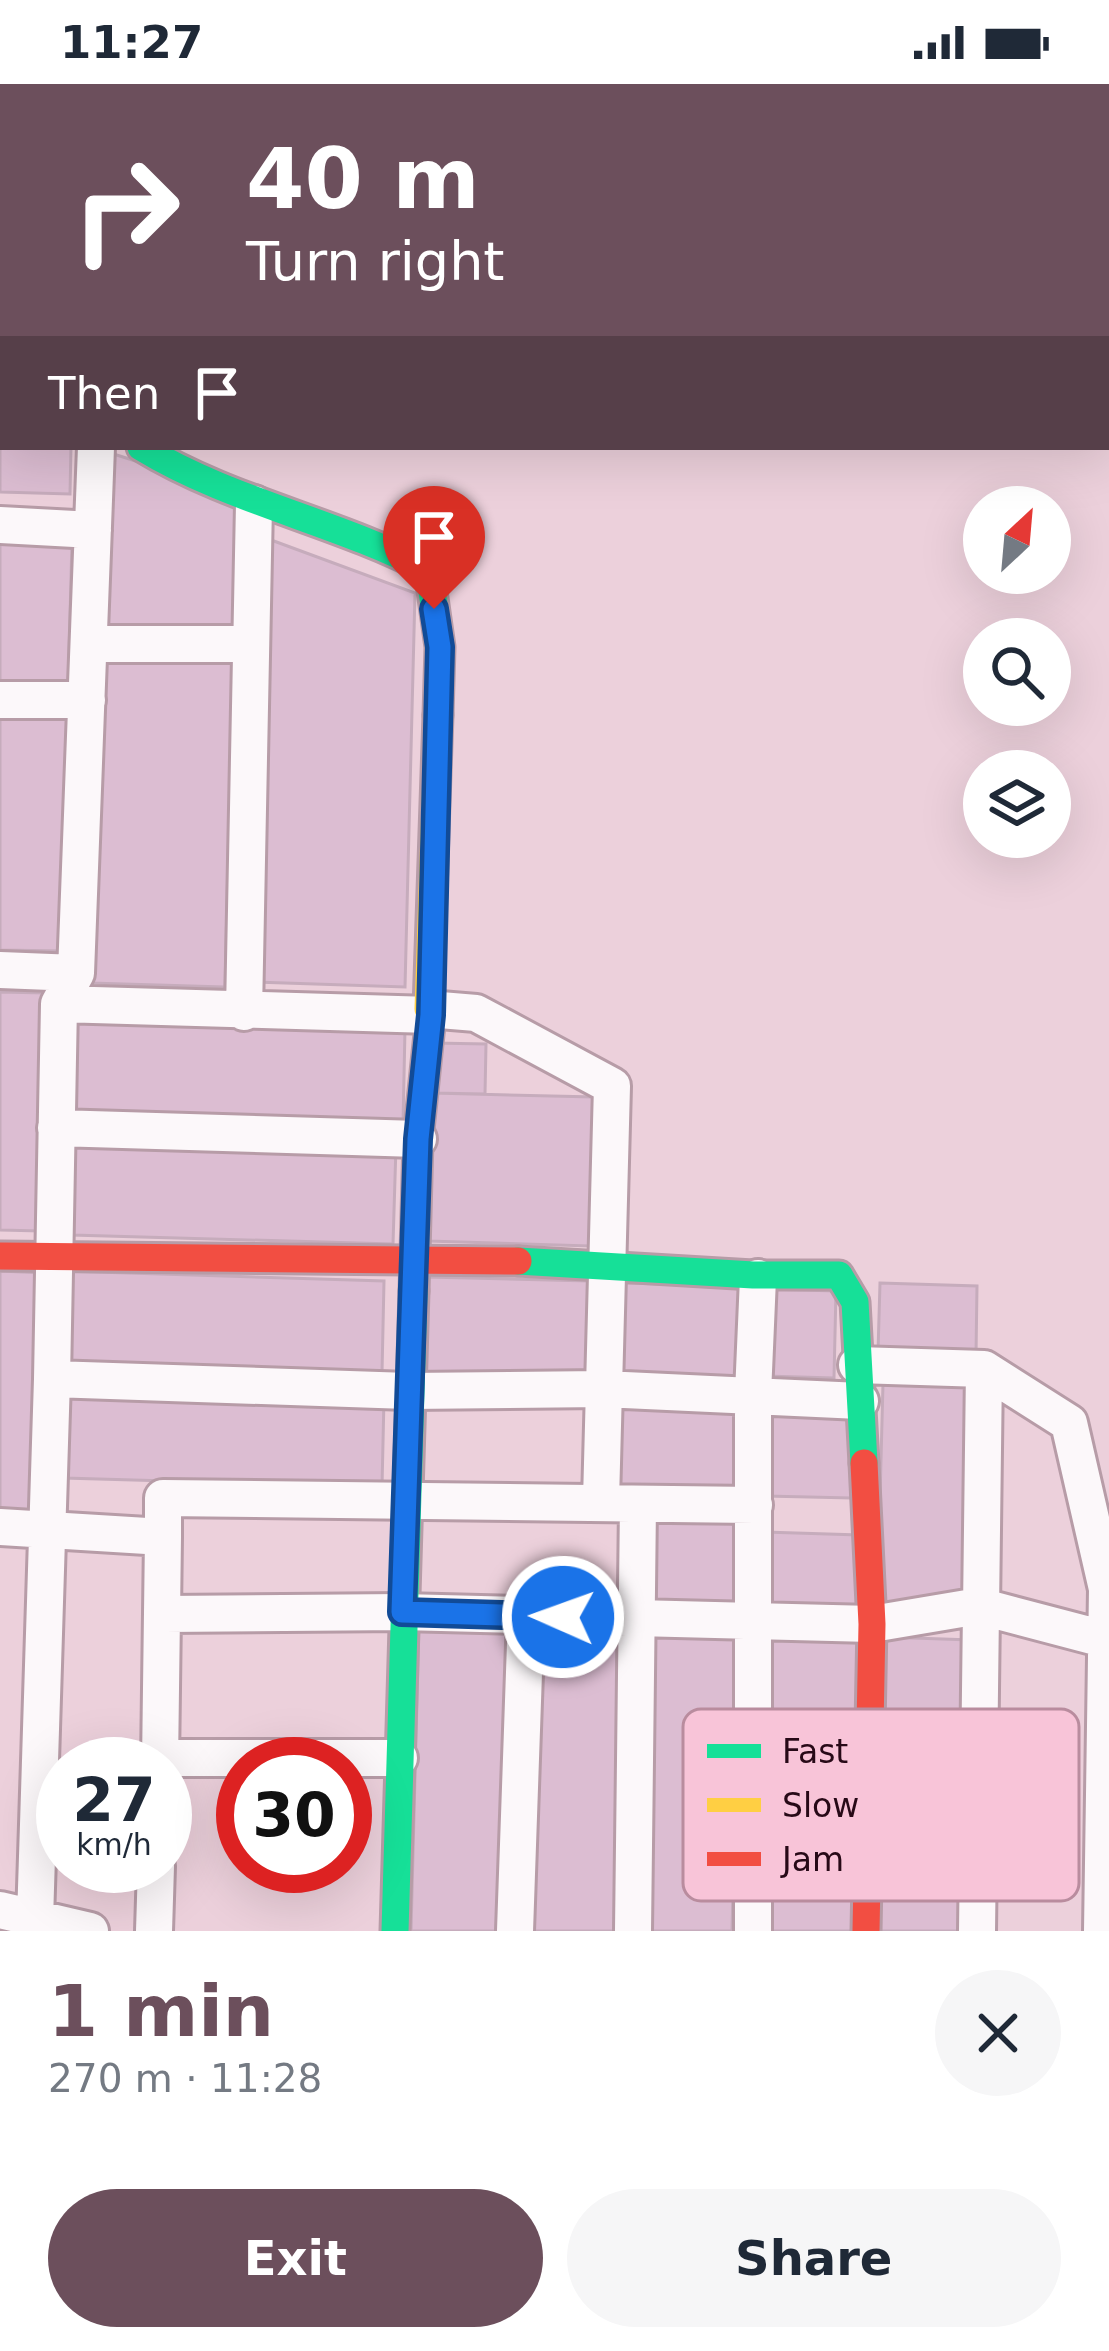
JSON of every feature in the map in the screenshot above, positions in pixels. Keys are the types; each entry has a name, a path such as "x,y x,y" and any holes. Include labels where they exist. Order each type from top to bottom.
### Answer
{"street":[{"path":"90,1931 17,1915 47,1528 56,1128 87,700 96,450"},
{"path":"145,450 174,470 254,504 335,527 429,571 440,647 430,1012 413,1258 395,1931"},
{"path":"244,1012 254,504"},
{"path":"0,524 93,530"},
{"path":"89,644 251,644"},
{"path":"0,700 87,700"},
{"path":"0,970 68,988 244,1012 476,1012 612,1086 603,1389 638,1620 633,1931"},
{"path":"56,1128 418,1139"},
{"path":"0,1256 413,1258 605,1263 758,1278 839,1276 855,1302 872,1624 870,1709"},
{"path":"754,1709 753,1394 758,1278"},
{"path":"52,1379 409,1391 603,1389 753,1394 984,1369 1069,1423 1106,1589 1102,1931"},
{"path":"978,1709 984,1369"},
{"path":"161,1737 163,1498 754,1505"},
{"path":"0,1527 164,1537"},
{"path":"165,1613 402,1612 872,1624 979,1606 1104,1639"},
{"path":"515,1931 526,1615"},
{"path":"192,1761 399,1758"},
{"path":"154,1931 155,1893"},
{"path":"753,1901 753,1931"},
{"path":"866,1931 867,1901"},
{"path":"977,1901 977,1931"}],"building":[{"path":"0,450 71,450 70,494 0,492"},
{"path":"104,451 161,469 240,509 237,633 102,629"},
{"path":"263,537 415,593 405,987 255,982"},
{"path":"0,538 72,540 68,692 0,690"},
{"path":"98,652 233,656 225,987 90,983"},
{"path":"0,708 69,710 63,951 0,950"},
{"path":"0,992 46,993 40,1231 0,1230"},
{"path":"77,1019 405,1029 403,1124 74,1114"},
{"path":"433,1043 486,1044 485,1094 432,1093"},
{"path":"432,1093 594,1097 590,1246 428,1241"},
{"path":"75,1137 396,1146 393,1244 72,1235"},
{"path":"0,1271 44,1273 38,1515 0,1514"},
{"path":"64,1271 384,1281 382,1373 62,1364"},
{"path":"426,1277 590,1281 588,1377 424,1372"},
{"path":"623,1283 745,1286 742,1382 621,1378"},
{"path":"880,1283 977,1286 976,1355 878,1352"},
{"path":"767,1289 836,1291 834,1378 765,1376"},
{"path":"883,1383 970,1386 964,1615 877,1613"},
{"path":"66,1388 384,1398 382,1487 64,1478"},
{"path":"616,1396 744,1400 742,1499 614,1495"},
{"path":"768,1408 853,1410 851,1498 766,1496"},
{"path":"646,1512 743,1515 741,1602 644,1600"},
{"path":"764,1532 859,1535 857,1613 761,1610"},
{"path":"419,1622 511,1625 503,1931 411,1931"},
{"path":"534,1626 630,1629 622,1931 526,1931"},
{"path":"763,1628 864,1631 862,1709 761,1709"},
{"path":"652,1631 739,1634 737,1709 683,1709 683,1901 733,1901 732,1931 644,1931"},
{"path":"884,1637 971,1640 969,1709 882,1709"},
{"path":"756,1901 857,1901 856,1931 755,1931"},
{"path":"877,1901 964,1901 963,1931 876,1931"}],"traffic: fast":[{"path":"146,450 211,483 429,570 440,647 438,715"},
{"path":"518,1261 753,1275 839,1275 855,1302 864,1463"},
{"path":"395,1931 414,1291"}],"traffic: slow":[{"path":"414,1291 418,1139 431,1015 438,715"}],"traffic: jam":[{"path":"0,1256 518,1261"},
{"path":"864,1463 872,1624 870,1709"},
{"path":"866,1931 867,1901"}],"route":[{"path":"434,609 440,647 431,1015 418,1139 402,1612 563,1617"}]}
